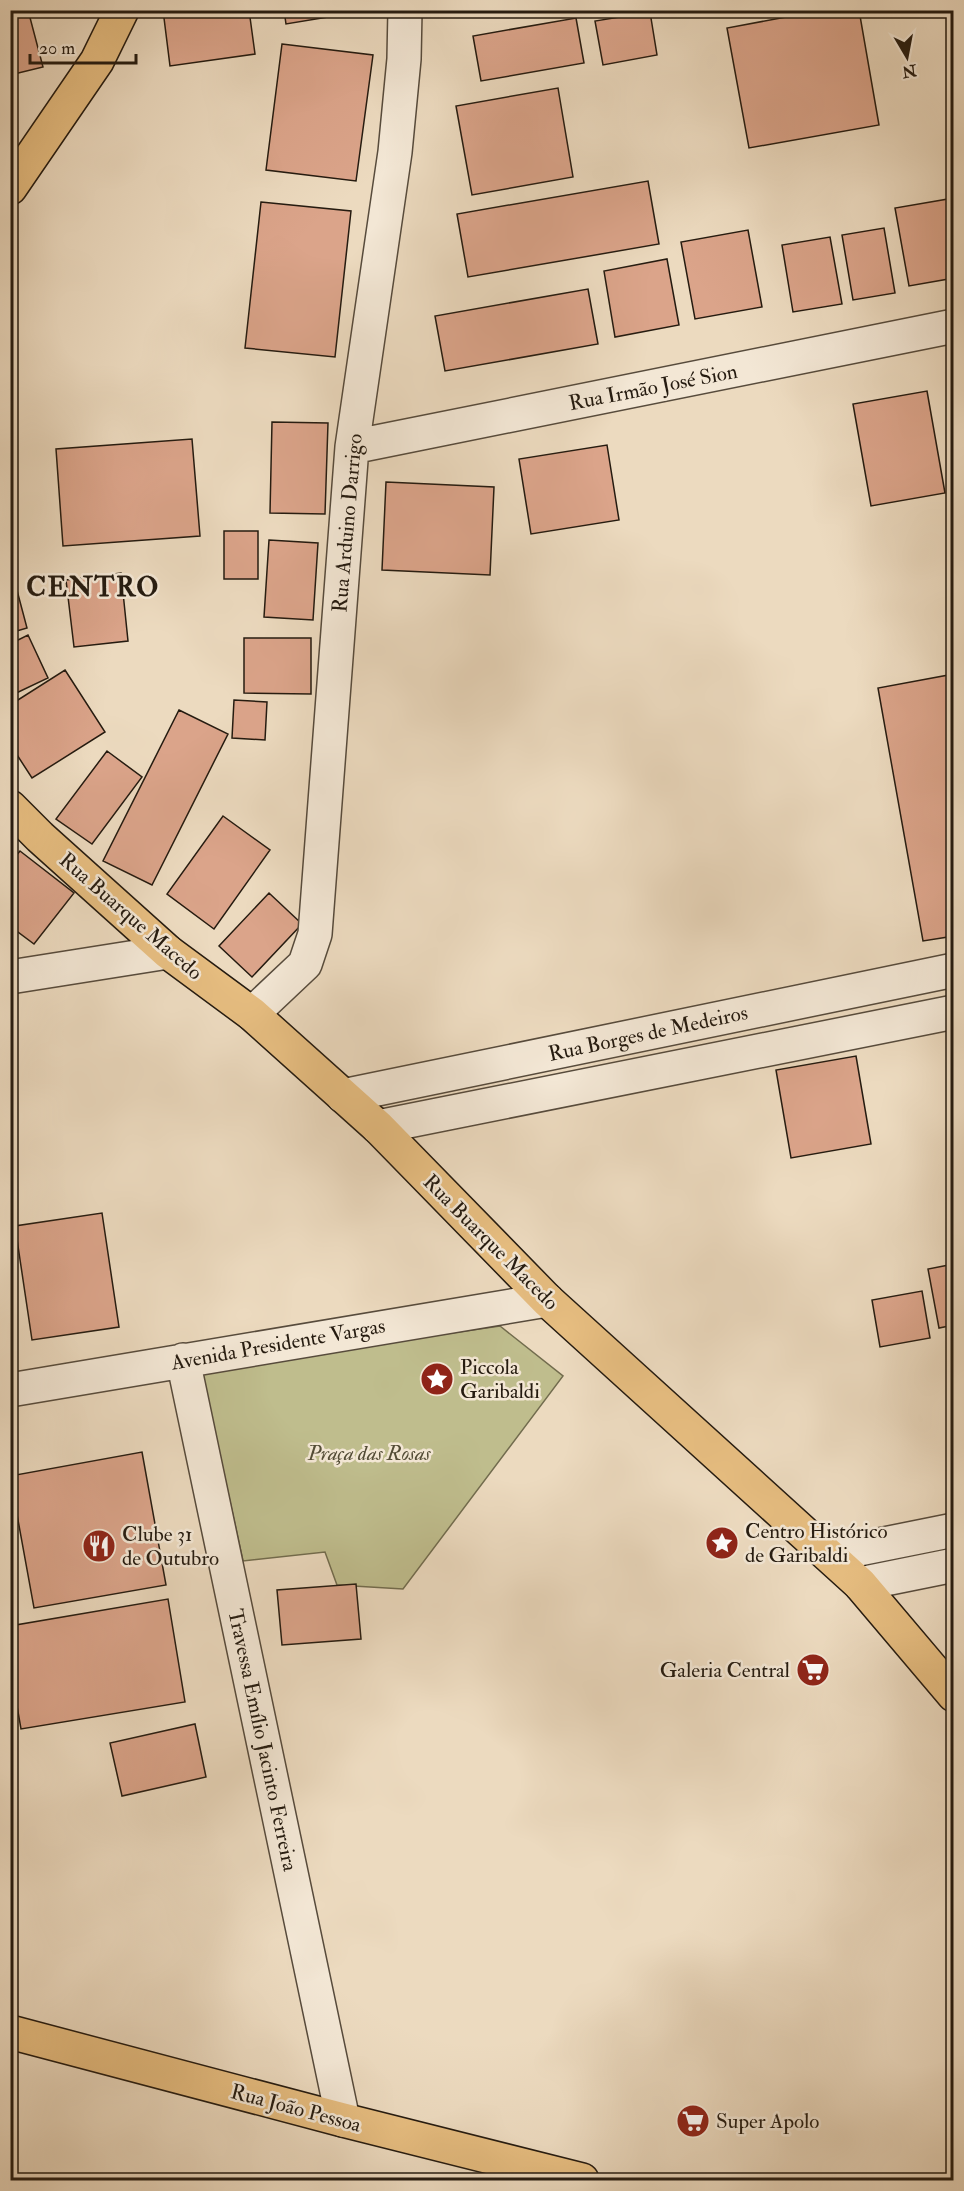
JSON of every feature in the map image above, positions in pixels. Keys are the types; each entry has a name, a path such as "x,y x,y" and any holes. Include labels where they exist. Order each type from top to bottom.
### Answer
{"main road":[{"path":"10,188 97,61 122,10"},
{"name":"Rua Buarque Macedo","path":"10,807 40,837 168,952 252,1014 378,1127 547,1300 860,1584 954,1695"},
{"name":"Rua João Pessoa","path":"10,2032 582,2181"}],"street":[{"name":"Rua Arduino Darrigo","path":"252,1014 304,964 315,934 352,447 395,152 404,59 405,10"},
{"name":"Rua Irmão José Sion","path":"352,447 954,326"},
{"path":"10,977 168,952"},
{"name":"Rua Borges de Medeiros","path":"343,1096 954,970"},
{"name":"Rua Borges de Medeiros","path":"378,1127 954,1012"},
{"name":"Avenida Presidente Vargas","path":"10,1390 547,1300"},
{"name":"Travessa Emílio Jacinto Ferreira","path":"183,1360 343,2120"},
{"path":"829,1555 954,1530"},
{"path":"860,1584 954,1565"}],"green space":[{"name":"Praça das Rosas","path":"500,1326 563,1376 403,1589 337,1585 325,1552 243,1561 201,1369"}],"building":[{"path":"10,10 28,10 43,67 10,75"},
{"path":"163,10 249,10 255,54 170,66"},
{"path":"284,10 364,10 364,11 286,24"},
{"path":"824,10 859,10 879,125 749,148 727,28"},
{"path":"650,12 657,55 603,65 595,21"},
{"path":"576,18 584,63 481,81 473,36"},
{"path":"282,44 373,55 356,181 266,170"},
{"path":"558,88 573,177 472,195 456,106"},
{"path":"648,181 659,244 468,277 457,214"},
{"path":"954,198 954,278 909,286 895,208"},
{"path":"261,202 351,211 335,357 245,348"},
{"path":"884,228 895,293 853,300 842,235"},
{"path":"748,230 762,307 695,319 681,242"},
{"path":"830,237 842,304 793,312 782,245"},
{"path":"667,259 679,325 615,337 604,271"},
{"path":"588,289 598,344 445,371 435,316"},
{"path":"927,391 945,493 871,506 853,404"},
{"path":"272,422 328,423 325,514 270,513"},
{"path":"192,439 200,536 63,546 56,449"},
{"path":"607,445 619,520 531,534 519,459"},
{"path":"386,482 494,487 490,575 382,570"},
{"path":"224,531 258,531 258,579 224,579"},
{"path":"269,540 318,543 313,620 264,617"},
{"path":"10,564 27,628 10,633"},
{"path":"121,573 128,641 74,647 66,580"},
{"path":"28,635 48,678 10,696 10,644"},
{"path":"244,638 311,638 311,694 244,693"},
{"path":"65,670 105,732 32,778 10,744 10,705"},
{"path":"954,674 954,936 923,941 878,688"},
{"path":"234,700 267,702 265,740 232,738"},
{"path":"179,710 228,734 152,885 103,861"},
{"path":"107,751 142,777 92,844 56,819"},
{"path":"223,816 270,850 214,929 167,894"},
{"path":"20,851 74,893 34,944 10,926 10,863"},
{"path":"269,893 302,924 252,977 219,946"},
{"path":"856,1056 871,1144 791,1158 776,1070"},
{"path":"102,1213 119,1327 32,1340 15,1226"},
{"path":"954,1264 954,1325 939,1328 928,1269"},
{"path":"922,1291 930,1338 880,1347 872,1300"},
{"path":"142,1452 166,1585 34,1608 10,1476"},
{"path":"356,1584 361,1639 282,1645 277,1590"},
{"path":"168,1599 185,1702 21,1729 10,1666 10,1626"},
{"path":"195,1724 206,1777 122,1796 110,1743"}],"place":[{"name":"Piccola Garibaldi","path":"437,1379"},
{"name":"Centro Histórico de Garibaldi","path":"722,1543"},
{"name":"Clube 31 de Outubro","path":"99,1546"},
{"name":"Galeria Central","path":"813,1670"},
{"name":"Super Apolo","path":"693,2121"}],"district":[{"name":"CENTRO","path":"93,587"}]}
